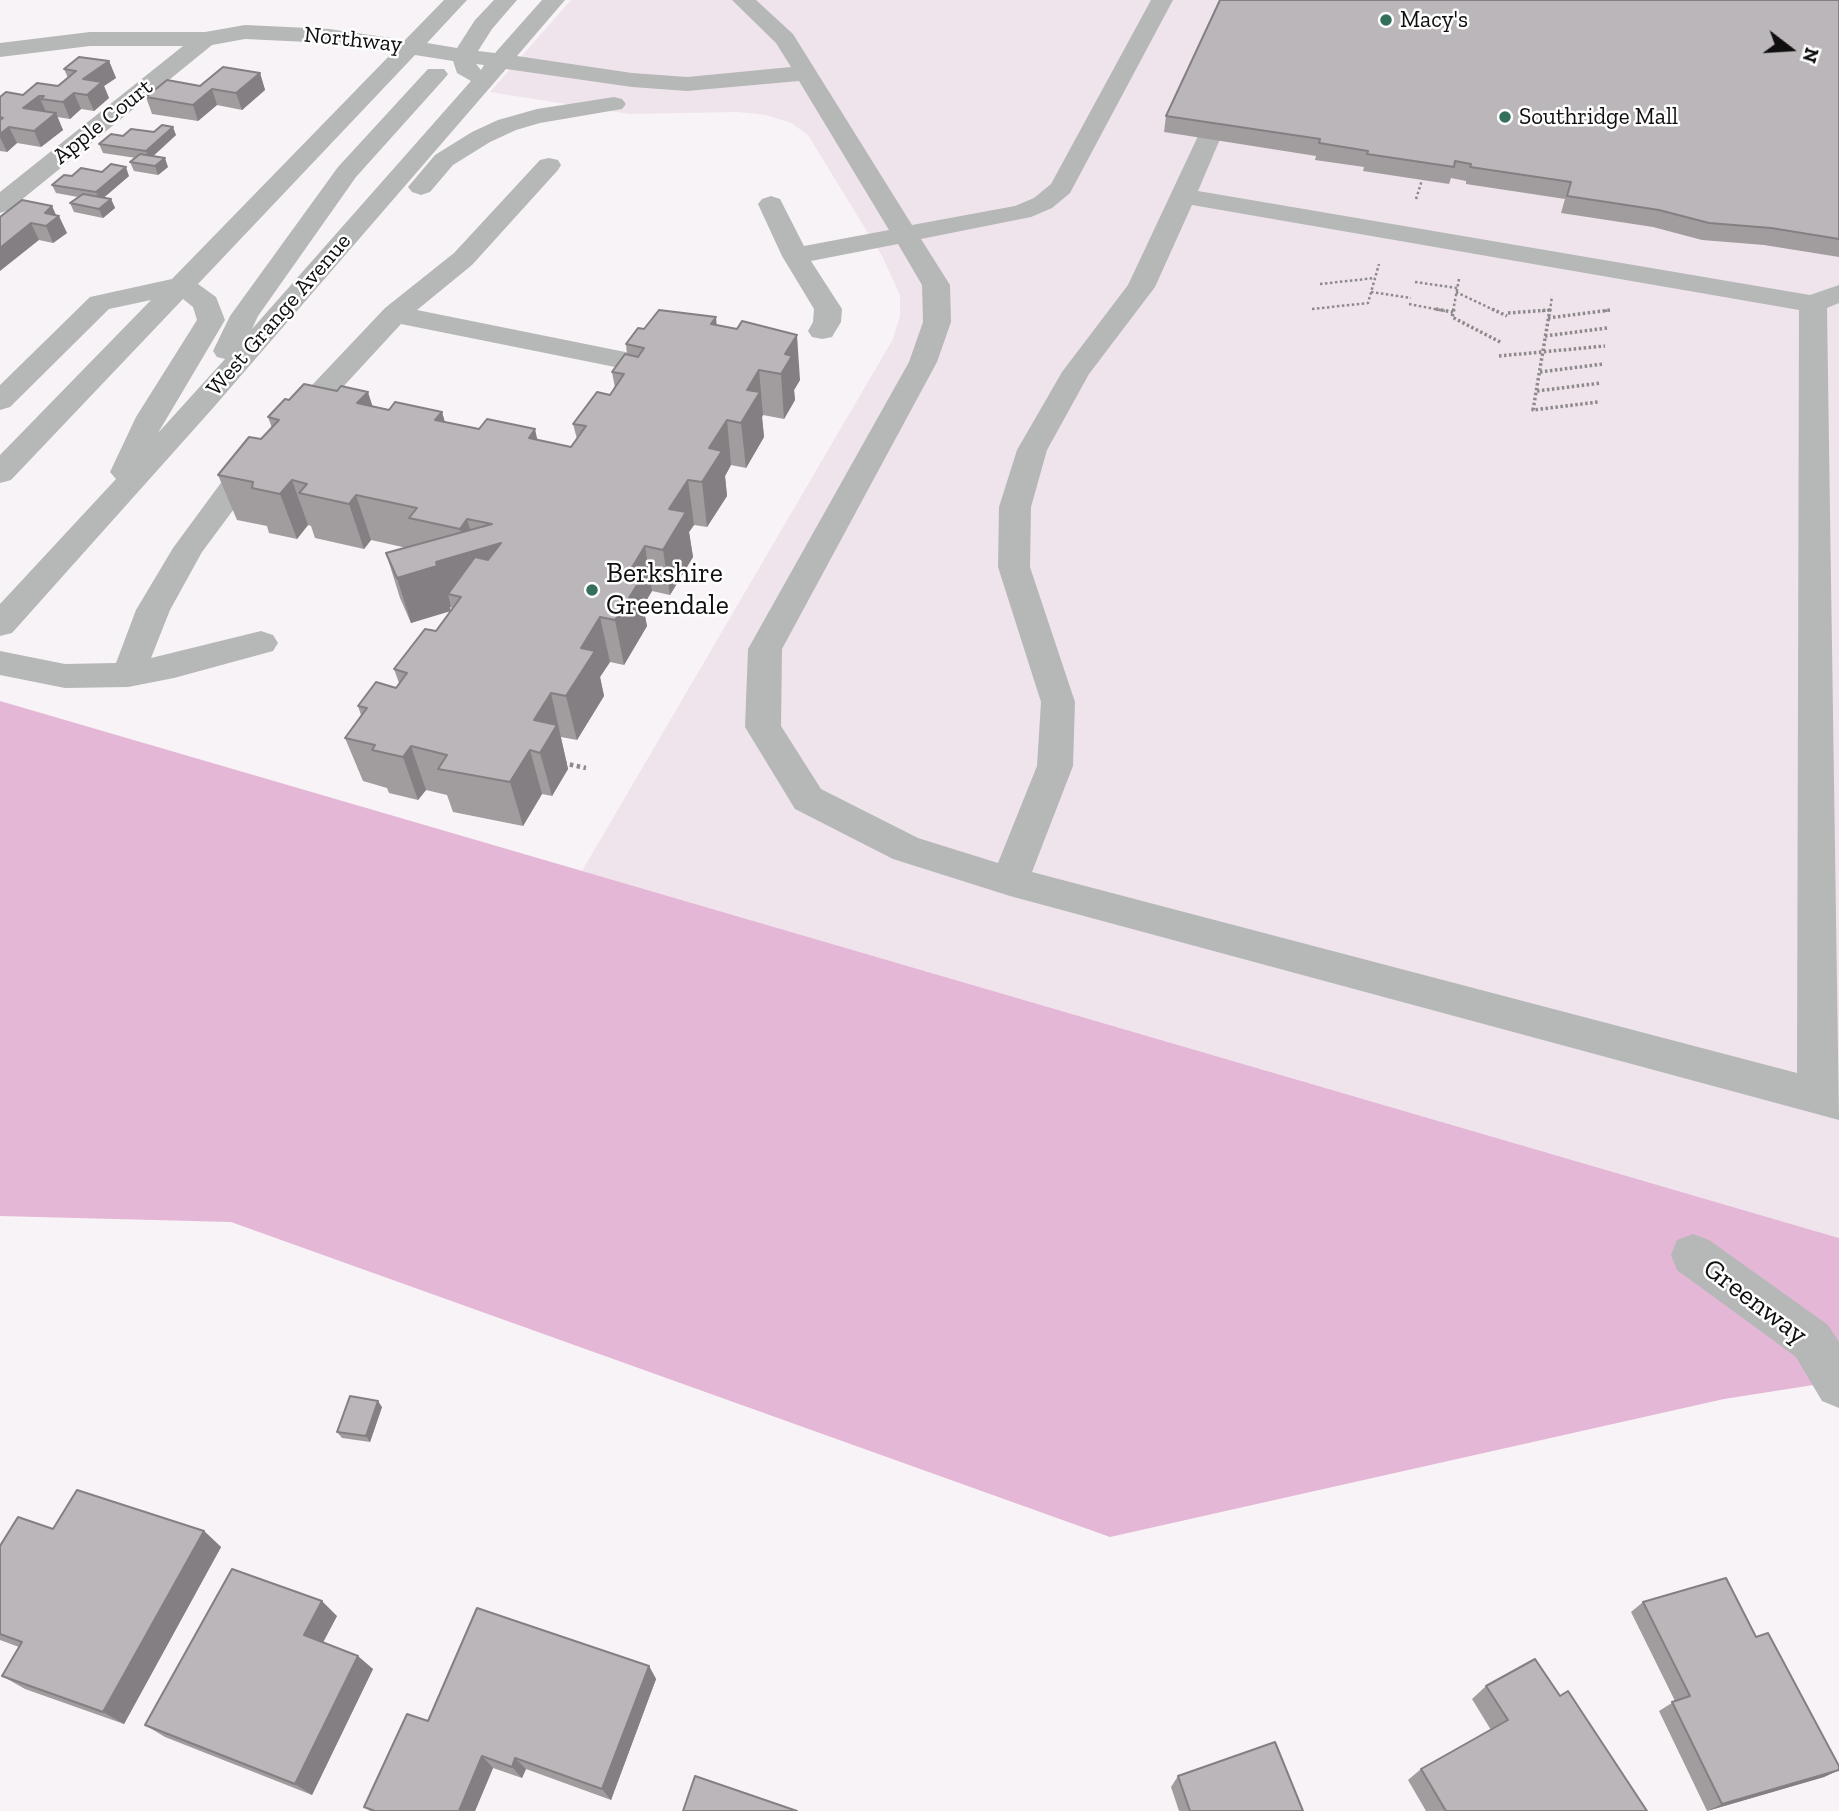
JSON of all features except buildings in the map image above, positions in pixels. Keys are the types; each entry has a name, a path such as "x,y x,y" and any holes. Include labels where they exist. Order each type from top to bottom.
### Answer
{"street":[{"path":"0,473 456,0"},
{"path":"481,82 466,68 464,54 483,25 506,0"},
{"name":"West Grange Avenue","path":"0,625 203,402 554,0"},
{"path":"743,0 785,39 807,91 936,285 937,321 923,362 765,649 763,727 808,799 906,849 1010,881 1829,1099 1826,298 1183,197"},
{"path":"795,256 1022,212 1043,203 1061,188 1162,0"},
{"name":"Northway","path":"0,50 90,39 205,39 245,32 329,36 632,80 807,91"},
{"name":"Northway","path":"205,39 232,46 338,57 513,88"},
{"name":"Apple Court","path":"0,205 205,39"},
{"path":"203,402 244,316 347,172 436,74 433,61 411,46"},
{"path":"177,431 330,294 443,160 507,125 537,116 625,105 538,92"},
{"path":"1010,881 1055,766 1058,702 1014,568 1015,507 1032,450 1076,372 1141,287 1208,139"},
{"path":"128,675 153,610 189,548 237,482 395,314 463,259 549,165"},
{"path":"771,204 795,256 828,309 827,322 822,331"},
{"path":"0,401 100,303 182,285 206,303 211,320 150,417 108,508"},
{"path":"395,314 635,362"},
{"path":"0,663 65,676 128,675 261,643"},
{"name":"Greenway","path":"1693,1255 1812,1341 1839,1385"}],"path":[{"path":"1312,309 1368,303 1381,255"},
{"path":"1461,268 1452,317 1502,343"},
{"path":"1320,284 1375,278"},
{"path":"1415,282 1457,290 1508,315 1550,310"},
{"path":"1553,291 1533,410 1598,402"},
{"path":"1371,292 1411,298"},
{"path":"1409,304 1453,312"},
{"path":"1548,318 1610,310"},
{"path":"1545,336 1607,328"},
{"path":"1499,356 1605,346"},
{"path":"1539,372 1603,364"},
{"path":"1536,391 1601,383"},
{"path":"561,762 586,768"}],"shaded area":[{"path":"571,0 1839,0 1839,1238 582,871 893,339 900,316 900,295 882,256 808,135 791,123 766,115 738,112 629,114 490,92"},
{"path":"0,701 1839,1238 1839,1381 1724,1399 1110,1537 231,1222 0,1216"}],"place":[{"name":"Macy's","path":"1386,20"},
{"name":"Southridge Mall","path":"1505,117"},
{"name":"Berkshire Greendale","path":"592,590"}]}
